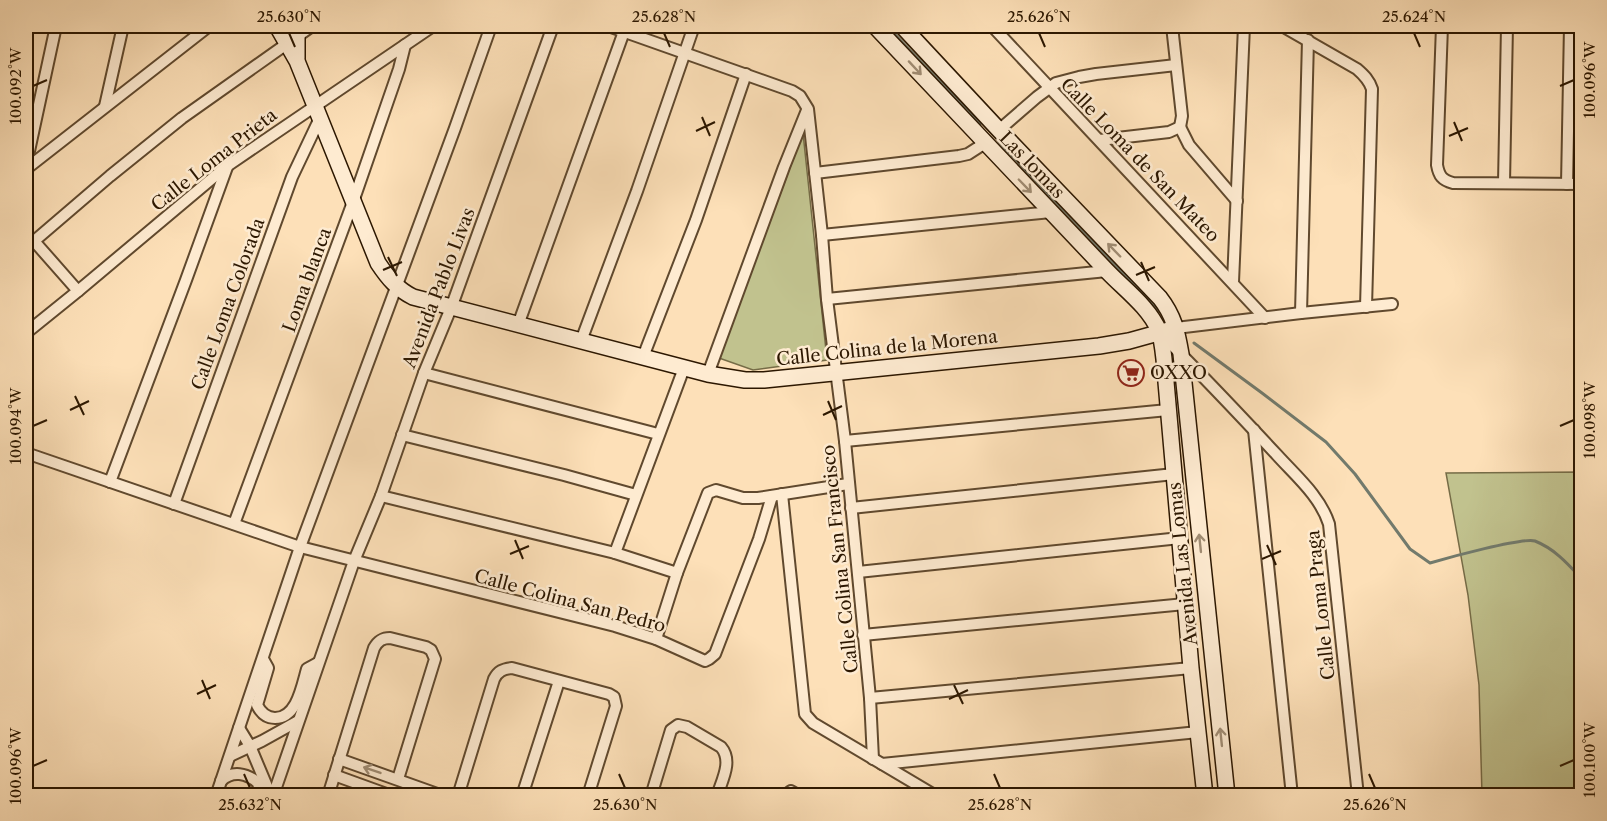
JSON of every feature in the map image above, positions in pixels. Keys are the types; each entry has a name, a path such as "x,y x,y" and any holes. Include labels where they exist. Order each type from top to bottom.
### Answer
{"street":[{"path":"26,167 56,26"},
{"path":"105,106 123,26"},
{"path":"26,167 209,26"},
{"path":"277,26 293,35"},
{"path":"78,291 30,245 182,118 293,35 312,26"},
{"name":"Calle Loma Prieta","path":"26,333 227,166 317,111 433,26"},
{"path":"216,795 300,547 491,26"},
{"name":"Avenida Pablo Livas","path":"318,663 424,374 451,308 553,26"},
{"path":"609,26 625,28 792,91 800,96 808,109 784,167 708,374"},
{"path":"582,341 694,26"},
{"name":"Las lomas","path":"875,26 1149,314 1159,332"},
{"name":"Las lomas","path":"902,26 1160,298 1172,316 1176,328"},
{"name":"Calle Loma de San Mateo","path":"992,26 1265,318"},
{"path":"1172,26 1182,116 1180,127 1189,145 1237,201"},
{"path":"1233,282 1244,26"},
{"path":"1282,26 1364,75 1372,89 1366,307"},
{"path":"1442,26 1437,165 1442,178 1453,183 1581,184"},
{"path":"1504,183 1507,26"},
{"path":"1567,184 1570,26"},
{"path":"518,325 625,28"},
{"path":"293,35 297,61 353,202 378,263 396,287"},
{"path":"1301,313 1308,40"},
{"name":"Loma blanca","path":"234,524 353,202 399,69 405,45"},
{"path":"999,130 1056,83 1079,76 1176,66"},
{"path":"643,357 696,220 746,74"},
{"name":"Calle Colina San Francisco","path":"808,109 877,761"},
{"name":"Calle Loma Colorada","path":"174,504 317,111"},
{"path":"1100,140 1169,132 1180,127"},
{"path":"814,173 959,156 968,154 985,143"},
{"path":"110,482 227,166"},
{"path":"822,235 1051,212"},
{"path":"827,299 1107,271"},
{"name":"Calle Colina de la Morena","path":"396,287 413,297 451,308 708,374 745,380 764,380 1099,346 1129,341 1176,328 1392,304"},
{"name":"Avenida Las Lomas","path":"1176,328 1181,354 1227,795"},
{"name":"Avenida Las Lomas","path":"1159,332 1164,359 1191,668 1205,795"},
{"name":"Calle Loma Praga","path":"1159,332 1311,492 1326,514 1329,524 1358,795"},
{"path":"615,553 684,368"},
{"path":"424,374 658,434"},
{"path":"844,441 1168,410"},
{"path":"1254,430 1292,795"},
{"path":"402,435 636,495"},
{"name":"Calle Colina San Pedro","path":"26,453 300,547 603,623 656,639 705,661 715,654 777,495"},
{"path":"851,508 1174,474"},
{"path":"656,639 677,573 708,493 716,490 749,499 848,484"},
{"path":"777,495 804,708 808,718 936,795"},
{"path":"381,496 615,553 677,573"},
{"path":"858,572 1180,538"},
{"path":"863,635 1185,604"},
{"path":"328,795 377,643 390,638 426,647 431,650 435,659 398,779"},
{"path":"262,658 268,668 257,705 264,715 275,718 283,717 294,707 307,669 318,663"},
{"path":"272,795 318,663"},
{"path":"458,795 496,674 512,668 614,697 616,706 588,795"},
{"path":"870,698 1191,668"},
{"path":"522,795 559,681"},
{"path":"230,756 298,721"},
{"path":"651,795 671,730 678,725 687,727 725,751 727,761 717,795"},
{"path":"239,728 250,746 272,795"},
{"path":"877,761 1198,732"},
{"path":"339,759 443,795"},
{"path":"221,781 227,775 248,776 258,783 260,791 258,795"},
{"path":"334,775 392,795"},
{"path":"784,795 791,791 800,795"}],"green space":[{"path":"803,133 827,360 753,370 719,358"},
{"path":"1581,472 1581,795 1482,795 1479,685 1468,595 1446,473"}],"waterway":[{"path":"887,26 980,124"},
{"path":"999,142 1159,311"},
{"path":"1194,343 1326,442 1355,474 1410,549 1430,563 1501,545 1535,541 1555,553 1582,579"}],"place":[{"name":"OXXO","path":"1131,373"}]}
